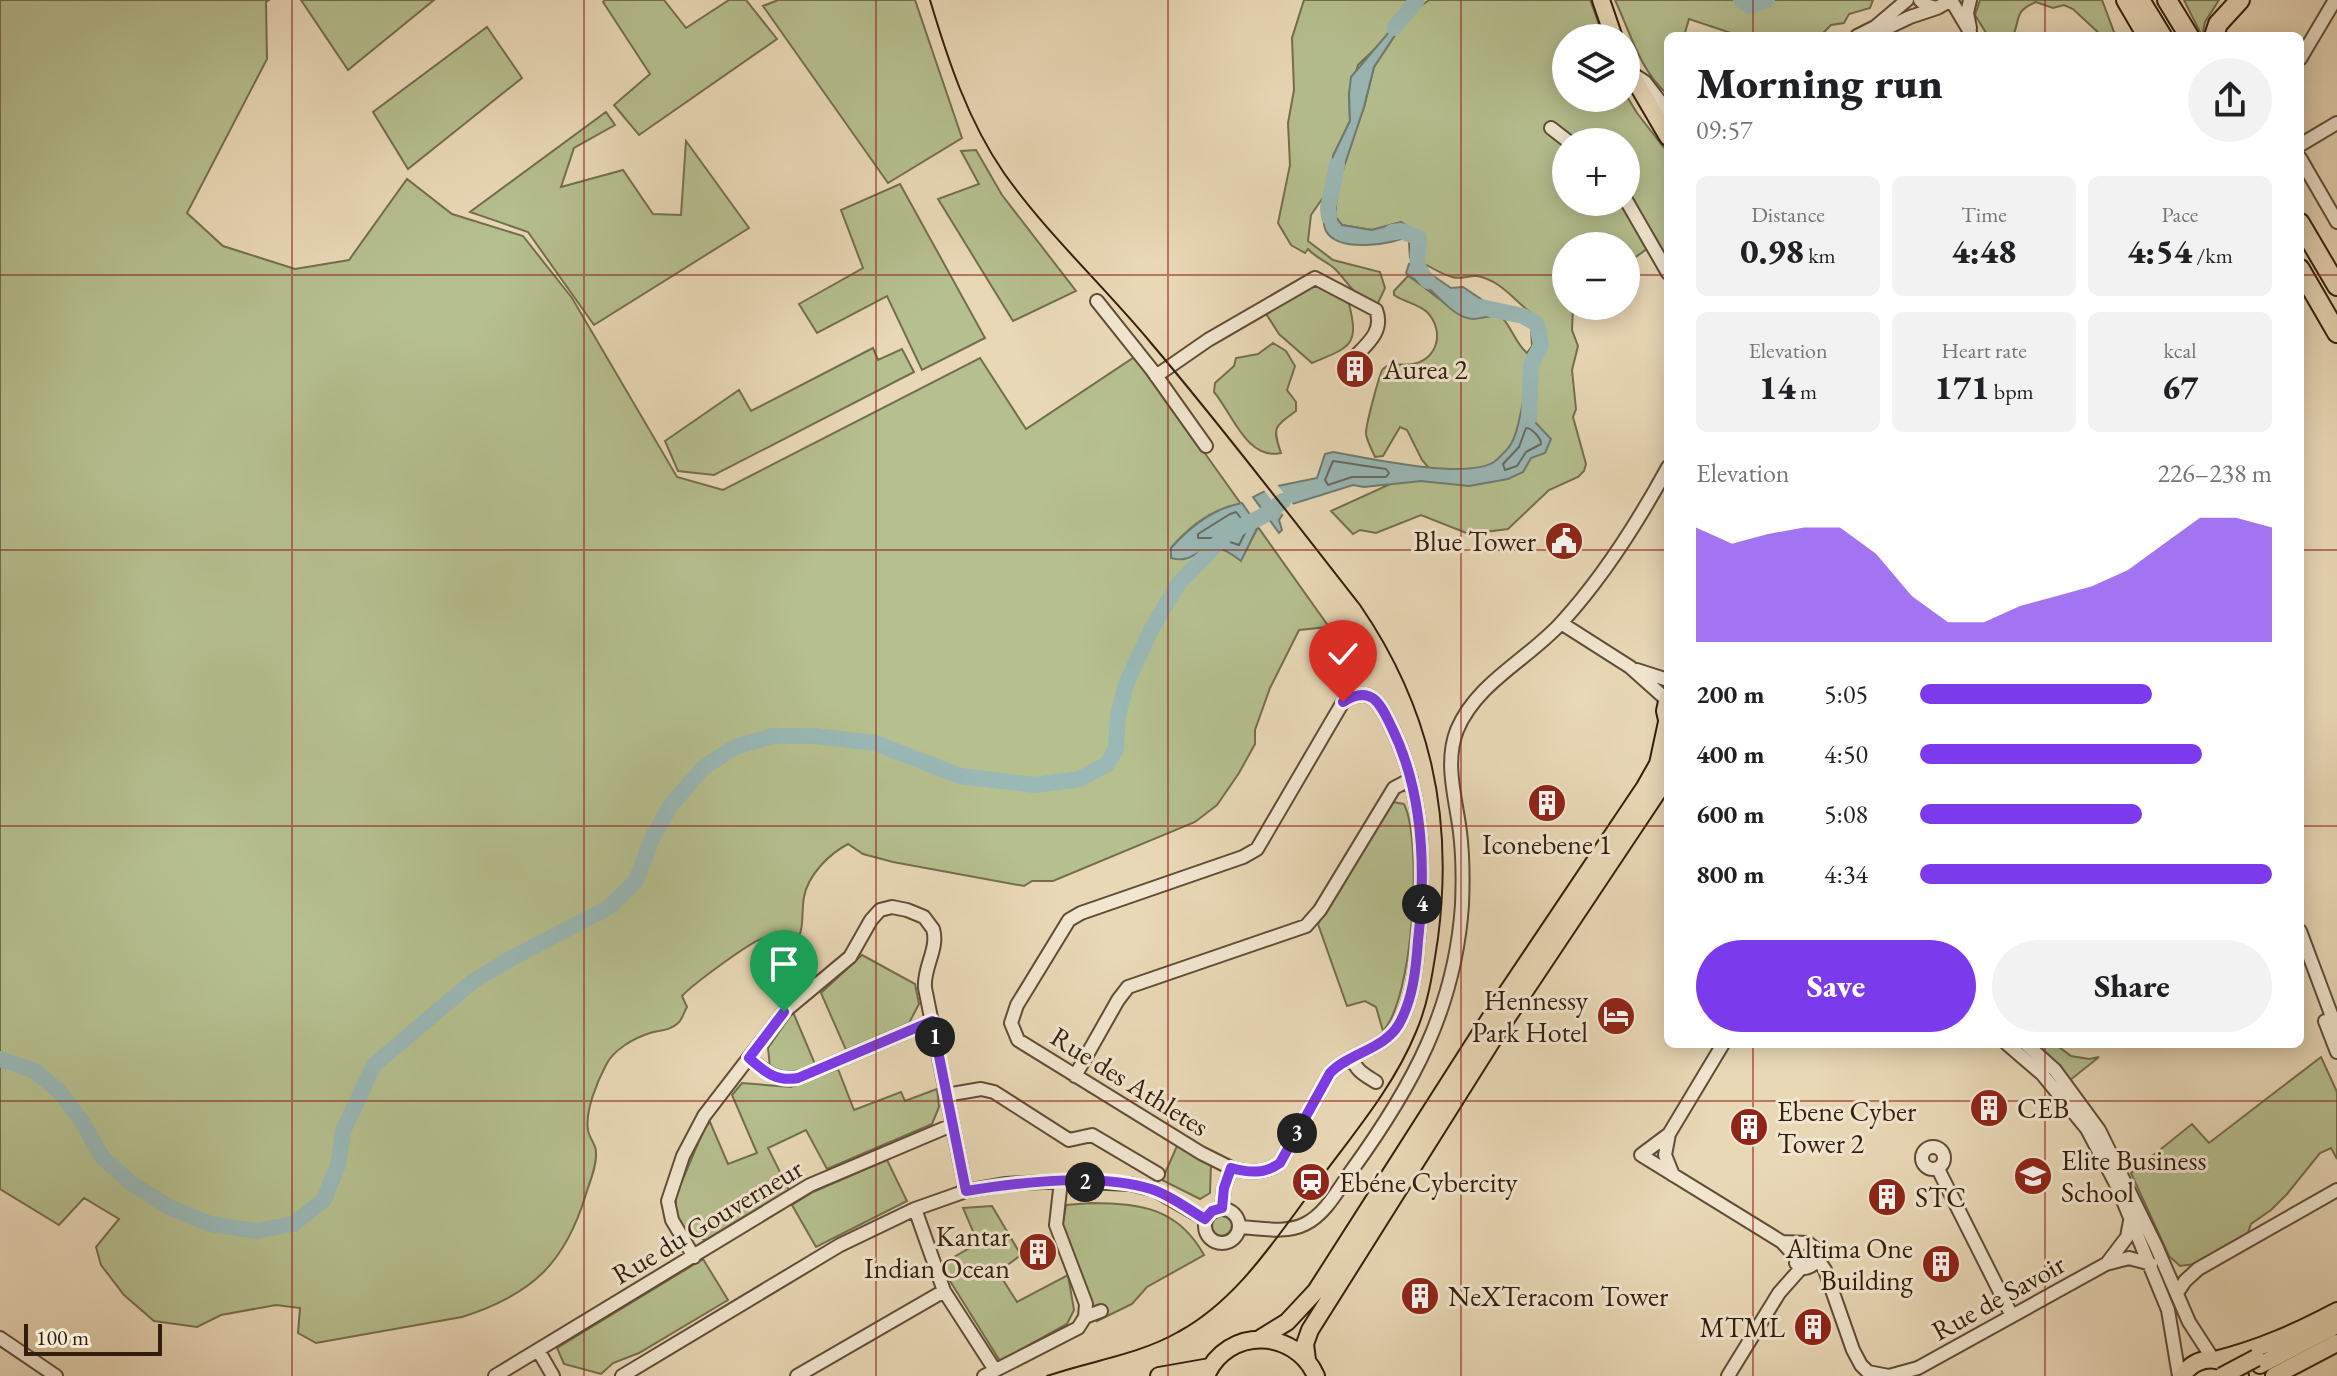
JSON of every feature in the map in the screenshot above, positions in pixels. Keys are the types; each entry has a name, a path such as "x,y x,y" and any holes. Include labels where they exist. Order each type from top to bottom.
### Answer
{"highway":[{"path":"2126,0 2145,32"},
{"path":"2140,0 2160,32"},
{"path":"2167,0 2187,32"},
{"path":"2215,32 2229,9 2240,0"},
{"path":"2304,230 2337,286"},
{"path":"2304,276 2337,333"}],"main road":[{"path":"1601,0 1609,24"},
{"path":"1640,86 1664,127"},
{"path":"1159,1376 1208,1371 1226,1350 1261,1338 1287,1322 1316,1291 1483,1028 1645,787 1658,764 1664,739"},
{"path":"1312,1367 1305,1344 1310,1330 1500,1028 1664,782"},
{"path":"2180,1376 2191,1364 2254,1350 2337,1313"},
{"path":"2214,1359 2232,1366 2239,1376 2337,1313"},
{"path":"2222,1376 2337,1325"},
{"path":"1261,1338 1294,1348 1312,1367 1329,1376"},
{"path":"2274,1376 2337,1343"}],"street":[{"path":"1865,32 1907,0"},
{"path":"1920,0 1925,5 1944,5 1970,32"},
{"path":"1970,0 1967,13 1972,32"},
{"path":"2304,52 2332,4"},
{"path":"1878,32 1944,5"},
{"path":"1640,77 1664,107"},
{"path":"2304,143 2337,123"},
{"path":"2304,164 2332,204 2337,222"},
{"path":"1635,216 1664,266"},
{"path":"1156,376 1208,340 1315,278 1376,310 1380,320 1378,331 1350,362"},
{"path":"1097,301 1206,446"},
{"path":"1239,1227 1289,1230 1318,1216 1390,1117 1411,1082 1438,1021 1458,940 1463,878 1451,756 1457,729 1468,711 1493,683 1561,623 1621,548 1664,474"},
{"path":"1561,623 1630,667 1664,695"},
{"path":"1630,667 1664,679"},
{"name":"Rue des Athletes","path":"1353,695 1373,697 1380,704 1400,743 1411,779 1420,834 1422,906 1410,996 1398,1025 1387,1037 1352,1058 1330,1073 1280,1163 1271,1170 1254,1172 1231,1168 1201,1153 1075,1076 1018,1040 1011,1023 1017,1005 1069,920 1081,913 1243,857 1257,849 1343,702 1353,695"},
{"path":"1075,1076 1128,987 1306,926 1320,910 1394,788 1411,779"},
{"path":"694,1257 672,1220 668,1201 669,1191 697,1127 784,1012 850,957 871,920 886,908 918,914 933,929 935,945 924,980 966,1191"},
{"path":"2304,942 2337,1030"},
{"path":"2304,965 2337,1052"},
{"path":"749,1058 773,1077 787,1080 798,1078 932,1021"},
{"path":"1673,1175 1665,1155 1669,1134 1721,1048"},
{"path":"2012,1048 2042,1074 2087,1129 2117,1186 2168,1310 2180,1376"},
{"path":"2030,1048 2055,1070 2099,1130 2167,1269 2189,1322 2214,1359"},
{"path":"1352,1058 1354,1065 1376,1082"},
{"path":"946,1095 981,1089 994,1092 1069,1140 1092,1135 1158,1174"},
{"name":"Rue du Gouverneur","path":"495,1376 810,1185 952,1125"},
{"name":"Rue de Savoir","path":"1669,1134 1641,1155 1825,1270 1857,1358 1868,1372 1880,1376 1918,1368 2106,1264 2129,1258 2151,1264"},
{"path":"1222,1208 1224,1188 1231,1168"},
{"path":"1938,1169 2012,1316"},
{"path":"622,1376 840,1245 915,1209 966,1191 1006,1184 1061,1181 1130,1184 1155,1190 1205,1219"},
{"path":"915,1209 944,1291 990,1373 1078,1328 1085,1317 1086,1304 1056,1225 1061,1181"},
{"path":"2177,1293 2198,1269 2337,1190"},
{"path":"1222,1208 1233,1212 1239,1227 1231,1240 1216,1242 1207,1236 1205,1219 1212,1211 1222,1208"},
{"name":"Rue de Savoir","path":"2106,1264 2127,1237 2130,1221"},
{"path":"1728,1376 1803,1258"},
{"path":"2167,1269 2198,1269"},
{"path":"797,1376 944,1291"},
{"path":"1085,1317 1101,1311"},
{"path":"0,1338 56,1376"},
{"path":"538,1350 553,1376"}],"green space":[{"path":"0,0 269,0 266,2 267,59 187,213 223,246 295,269 349,260 407,179 452,214 523,236 572,298 677,477 723,490 980,358 1026,429 1139,354 1241,504 1211,514 1194,526 1171,548 1171,558 1214,548 1241,560 1258,527 1329,627 1299,630 1270,688 1255,730 1255,744 1217,805 1195,822 1053,881 1032,881 1024,886 893,862 863,854 848,844 834,853 820,866 806,889 802,926 793,944 786,949 764,938 747,947 682,996 687,1007 675,1026 637,1038 609,1060 590,1106 588,1130 596,1157 577,1218 556,1258 542,1274 508,1298 462,1317 316,1343 298,1333 300,1308 276,1305 221,1315 197,1327 154,1321 124,1295 101,1265 96,1247 119,1219 84,1198 59,1225 0,1189"},
{"path":"301,0 434,0 348,70"},
{"path":"664,0 686,28 729,0 746,0 777,39 639,135 614,105 650,74 603,2"},
{"path":"778,0 915,0 962,138 888,183 763,6"},
{"path":"1304,0 1414,0 1381,43 1358,65 1349,94 1350,121 1333,156 1331,186 1311,215 1308,241 1333,260 1380,272 1385,288 1378,303 1359,296 1334,268 1308,249 1305,253 1291,245 1278,223 1290,165 1288,123 1294,90 1292,38"},
{"path":"1429,0 1590,0 1599,24 1552,24 1552,112 1636,112 1664,148 1664,267 1651,246 1640,254 1640,232 1552,232 1552,320 1572,320 1572,330 1578,346 1572,370 1576,409 1573,417 1586,464 1578,477 1549,490 1508,529 1469,534 1421,515 1376,533 1360,530 1353,534 1331,511 1428,467 1407,430 1400,427 1383,456 1375,457 1366,434 1383,369 1422,361 1436,343 1436,327 1427,312 1394,295 1408,276 1465,315 1477,318 1500,315 1527,353 1532,346 1530,312 1500,286 1477,276 1452,277 1410,258 1408,227 1401,222 1372,230 1342,225 1335,216 1339,177 1364,107 1374,67 1409,14"},
{"path":"1615,0 1873,0 1870,8 1849,14 1844,23 1831,25 1824,32 1728,32 1689,19 1685,32 1664,32 1664,91 1640,56 1640,24 1626,24"},
{"path":"1980,0 2102,0 2114,32 2098,32 2073,9 2064,5 2053,8 2036,2 2021,12 2014,32 1986,32 1975,15"},
{"path":"2184,0 2219,0 2205,22 2203,32 2200,32"},
{"path":"487,27 522,78 408,169 373,112"},
{"path":"606,112 615,125 574,148 561,187 623,170 653,214 681,215 686,141 749,228 594,325 528,232 470,212"},
{"path":"976,150 1002,195 1076,291 1013,321 938,199 979,184 961,151"},
{"path":"900,184 985,338 922,370 887,296 817,333 799,304 863,268 841,210"},
{"path":"1315,280 1349,304 1353,329 1352,337 1343,349 1312,363 1279,334 1263,309"},
{"path":"1273,343 1286,351 1295,366 1287,390 1296,402 1296,411 1277,428 1276,438 1281,453 1269,454 1250,443 1214,392 1215,383 1234,366 1236,358 1258,354"},
{"path":"873,348 878,360 902,349 914,372 714,475 678,471 665,441 739,390 751,411"},
{"path":"1393,802 1404,804 1410,824 1414,885 1402,988 1383,1031 1376,1007 1365,1001 1347,1006 1318,924"},
{"path":"862,955 915,984 919,1004 909,1023 846,1050 821,993"},
{"path":"793,1012 815,1064 787,1072 770,1067 768,1048"},
{"path":"2036,1048 2060,1048 2071,1056 2099,1057 2069,1081"},
{"path":"2321,1057 2337,1092 2337,1159 2331,1148 2320,1153 2287,1194 2251,1224 2246,1238 2195,1264 2180,1266 2169,1256 2131,1173 2192,1124 2209,1143"},
{"path":"838,1069 854,1110 901,1092 905,1101 937,1089 939,1107 932,1124 827,1169 806,1130 768,1148 789,1190 706,1240 688,1236 676,1214 676,1195 705,1127 710,1122 728,1164 757,1153 732,1095 742,1083 791,1087"},
{"path":"1177,1146 1211,1164 1210,1193 1200,1199 1162,1180"},
{"path":"887,1160 907,1201 816,1247 792,1205 813,1192"},
{"path":"1091,1203 1156,1211 1182,1227 1204,1255 1147,1287 1132,1304 1097,1321 1062,1228 1066,1205"},
{"path":"992,1206 1021,1255 998,1272 1017,1302 1068,1275 1074,1310 1067,1324 1000,1361 940,1265 978,1243 963,1208"},
{"path":"1221,1214 1229,1217 1232,1225 1229,1233 1221,1236 1213,1233 1210,1225 1213,1217"},
{"path":"703,1259 728,1300 639,1353 613,1363 601,1374 564,1364 557,1348"}],"water":[{"path":"1405,13 1409,14 1374,67 1343,170 1331,186 1333,156 1350,121 1351,77"},
{"path":"1325,199 1335,200 1335,216 1342,225 1372,230 1401,222 1408,227 1411,235 1392,242 1366,245 1353,245 1332,238 1326,231 1323,219"},
{"path":"1413,262 1451,288 1463,287 1496,305 1502,311 1500,315 1474,319 1461,316 1406,273"},
{"path":"1531,398 1534,421 1551,439 1545,453 1531,458 1523,472 1508,479 1469,486 1421,481 1364,487 1353,485 1289,505 1279,520 1282,530 1279,533 1253,497 1273,487 1317,478 1325,454 1333,452 1416,466 1480,467 1494,462 1510,446 1523,402"},
{"path":"1242,503 1258,526 1241,561 1217,548 1202,550 1189,558 1171,558 1171,548 1194,526 1222,509"}],"pier":[{"path":"1275,482 1295,507 1285,517 1262,488"}],"waterway":[{"path":"1394,28 1417,0"},
{"path":"1741,0 1750,6 1767,0"},
{"path":"1329,217 1337,165"},
{"path":"1392,232 1401,231 1419,238 1418,266 1428,281"},
{"path":"1481,307 1523,316 1537,324 1541,345 1531,365 1529,418"},
{"path":"0,1059 35,1071 59,1091 81,1120 102,1157 131,1183 169,1207 210,1224 256,1231 293,1224 324,1200 338,1165 343,1131 374,1065 472,982 608,908 636,881 653,836 671,805 703,768 735,747 773,736 816,736 875,743 960,776 1035,785 1080,779 1107,764 1116,749 1118,716 1126,684 1151,630 1178,584 1228,533 1263,516 1283,501"}],"tram line":[{"path":"930,0 970,111 1004,173 1038,217 1178,375 1360,605 1404,683 1420,723 1439,805 1442,893 1430,986 1416,1032 1382,1095 1267,1251 1217,1304 1163,1340 1047,1376"}],"place":[{"name":"Aurea 2","path":"1355,369"},
{"name":"Blue Tower","path":"1564,541"},
{"name":"Iconebene 1","path":"1547,803"},
{"name":"Hennessy Park Hotel","path":"1616,1016"},
{"name":"CEB","path":"1989,1108"},
{"name":"Ebene Cyber Tower 2","path":"1749,1127"},
{"name":"Elite Business School","path":"2033,1176"},
{"name":"Ebéne Cybercity","path":"1311,1182"},
{"name":"STC","path":"1887,1197"},
{"name":"Kantar Indian Ocean","path":"1038,1252"},
{"name":"Altima One Building","path":"1941,1264"},
{"name":"NeXTeracom Tower","path":"1420,1296"},
{"name":"MTML","path":"1813,1327"}],"route":[{"path":"784,1012 749,1058 767,1073 787,1080 932,1021 966,1191 1006,1184 1061,1181 1130,1184 1155,1190 1205,1219 1212,1211 1222,1208 1224,1188 1231,1168 1254,1172 1271,1170 1280,1163 1330,1073 1338,1065 1387,1037 1398,1025 1410,996 1422,906 1420,834 1411,779 1400,743 1380,704 1373,697 1363,695 1353,695 1343,702"}]}
